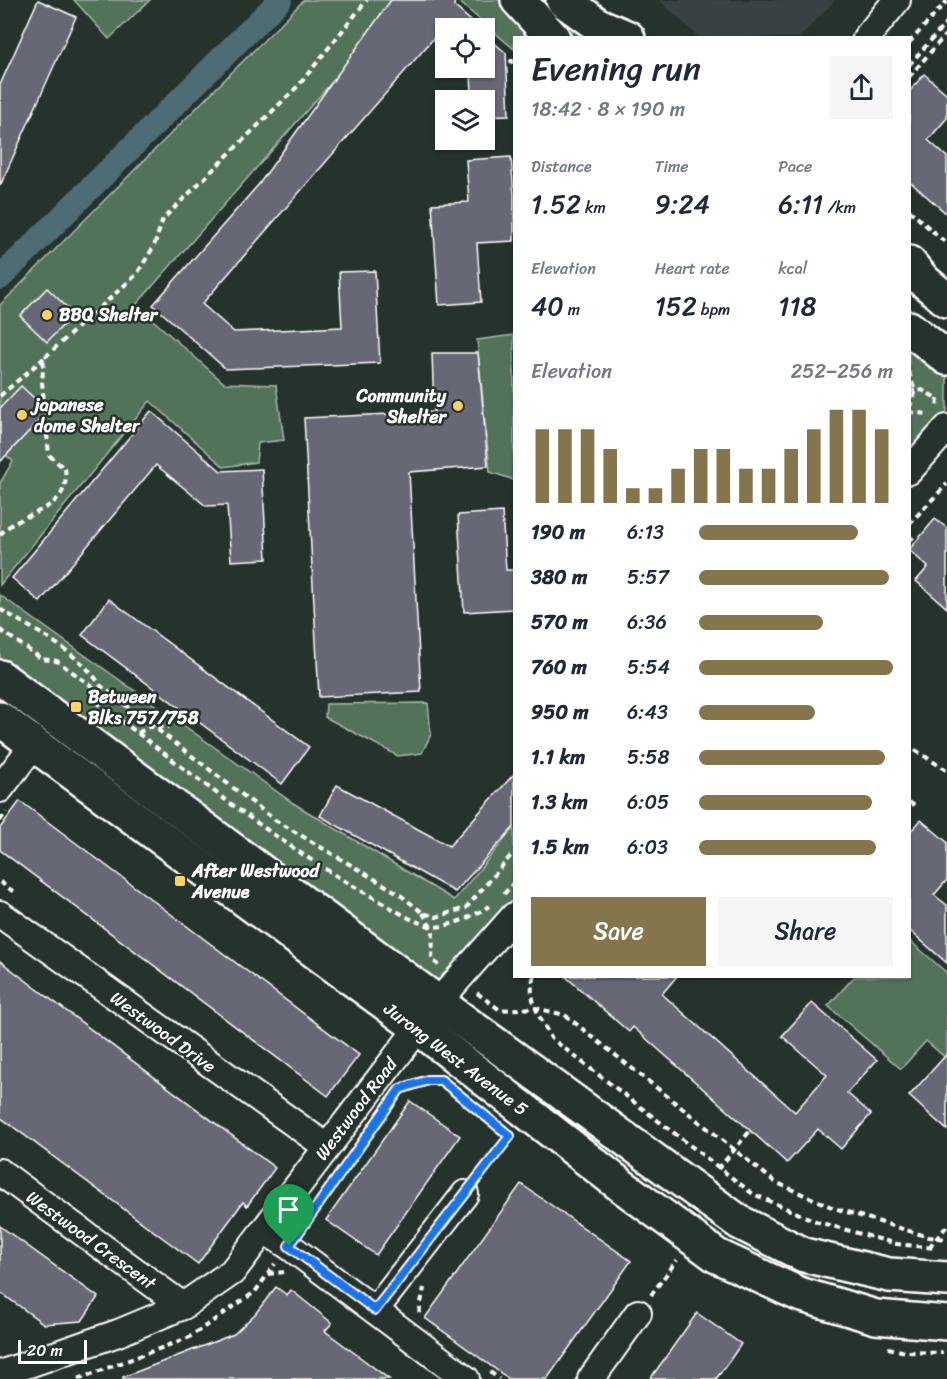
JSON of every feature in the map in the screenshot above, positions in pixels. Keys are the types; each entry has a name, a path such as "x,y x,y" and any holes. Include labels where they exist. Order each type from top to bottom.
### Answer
{"street":[{"path":"518,0 551,36"},
{"path":"563,0 598,25 623,36"},
{"path":"868,36 897,0"},
{"path":"911,265 924,281 947,300"},
{"path":"911,330 947,358"},
{"path":"911,468 938,421"},
{"name":"Jurong West Avenue 5","path":"0,677 739,1222 804,1255 889,1275 942,1264"},
{"path":"0,789 11,734"},
{"name":"Jurong West Avenue 5","path":"11,734 419,1028 622,1186 717,1256 799,1294 865,1314 947,1323"},
{"name":"Westwood Road","path":"0,1374 118,1333 183,1306 232,1272 419,1028 507,908"},
{"name":"Westwood Drive","path":"0,914 327,1147"},
{"name":"Westwood Crescent","path":"0,1172 183,1306"},
{"path":"375,1310 465,1194"},
{"path":"264,1230 300,1239 375,1310 477,1376"},
{"path":"591,1379 638,1313"}],"path":[{"path":"0,396 137,274 154,246 163,219 299,85 367,0"},
{"path":"911,41 947,1"},
{"path":"911,64 947,22"},
{"path":"911,75 947,33"},
{"path":"911,212 947,244"},
{"path":"0,535 9,525 46,509 62,492 67,482 65,469 49,455 42,382 44,358"},
{"path":"911,378 915,391 911,404"},
{"path":"911,391 922,390 938,399 938,421"},
{"path":"911,412 938,421"},
{"path":"922,421 938,421"},
{"path":"911,522 947,484"},
{"path":"0,609 74,657 93,673 101,686 275,820 398,893 423,913 432,927 432,960"},
{"path":"0,630 42,659 57,661 96,689 98,703 333,875 406,916 432,927 472,917 490,905"},
{"path":"138,733 155,728 169,728"},
{"path":"915,750 946,770"},
{"path":"911,803 915,806"},
{"path":"423,913 436,917 466,908 513,853"},
{"path":"507,908 513,886"},
{"path":"533,978 531,986 535,1008 551,1038 753,1194 818,1222 897,1244 928,1247 942,1264"},
{"path":"500,1010 535,1008 565,1015 775,1182 834,1208 936,1239 947,1239"},
{"path":"400,1089 428,1080 441,1080 448,1086"},
{"path":"502,1129 516,1141"},
{"path":"719,1167 750,1131"},
{"path":"465,1194 510,1136"},
{"path":"78,1379 188,1338 255,1292 300,1239 310,1218 353,1156"},
{"path":"300,1239 310,1218"},
{"path":"928,1247 947,1226"},
{"path":"667,1254 686,1265"},
{"path":"638,1313 677,1260"},
{"path":"420,1317 418,1311 422,1291 429,1282"},
{"path":"884,1347 906,1352 947,1353"},
{"path":"477,1376 499,1379"}],"shaded area":[{"path":"659,0 835,0 801,36 698,36"}],"green space":[{"path":"74,0 150,0 109,39"},
{"path":"304,0 404,0 136,305 224,383 276,385 284,440 258,443 256,462 224,467 150,401 0,585 0,483 13,461 0,451 0,305"},
{"path":"457,0 552,0 586,36 513,36 513,48 495,33 495,18 478,18"},
{"path":"513,335 513,480 490,472 477,340"},
{"path":"911,338 947,368 947,421 911,467"},
{"path":"0,595 293,803 454,900 513,829 513,915 438,1002 0,676"},
{"path":"428,703 431,734 422,753 398,756 325,717 326,704"},
{"path":"911,942 947,973 947,1059 926,1041 901,1069 828,1006 853,978 911,978"}],"building":[{"path":"38,0 76,17 0,186 0,85"},
{"path":"391,0 455,0 454,6 468,18 435,18 435,41 433,39 202,304 234,332 342,327 339,272 375,271 380,363 226,369 153,305 259,184"},
{"path":"495,44 506,53 509,115 495,116 495,90 472,90 471,78 495,78"},
{"path":"924,74 947,94 947,118 928,140 947,157 947,214 911,183 911,90"},
{"path":"511,157 513,241 477,243 481,302 439,305 432,204 469,202 466,160"},
{"name":"BBQ Shelter","path":"47,288 74,314 47,342 20,316"},
{"path":"432,353 478,353 488,466 409,472 421,692 319,697 304,418 434,412"},
{"name":"japanese dome Shelter","path":"21,386 48,411 0,462 0,408"},
{"path":"151,411 221,471 262,469 267,559 231,561 227,505 206,506 156,465 40,602 12,578"},
{"path":"502,512 506,570 513,570 513,609 464,612 458,515"},
{"path":"935,519 947,528 947,608 916,581 928,567 911,552 911,548"},
{"path":"109,599 309,747 282,784 82,635"},
{"path":"513,775 513,828 455,892 320,816 337,785 449,846"},
{"path":"20,801 359,1055 328,1096 0,850 0,828"},
{"path":"921,820 947,842 947,880 934,895 947,905 947,963 911,932 911,831"},
{"path":"0,961 275,1168 247,1206 243,1202 198,1264 0,1117"},
{"path":"567,978 675,978 662,994 795,1112 827,1075 782,1036 812,1003 877,1060 847,1093 871,1114 841,1149 818,1129 787,1163 633,1027 629,1032"},
{"path":"947,1054 947,1130 909,1096"},
{"path":"410,1101 460,1136 376,1255 326,1220"},
{"path":"521,1184 631,1261 547,1379 509,1379 425,1318"},
{"path":"0,1226 98,1297 82,1321 44,1324 0,1292"},
{"path":"276,1287 287,1295 291,1290 332,1323 325,1331 389,1379 123,1379 123,1377 234,1334 255,1314"},
{"path":"697,1313 741,1344 730,1360 716,1379 650,1379"}],"waterway":[{"path":"0,278 280,0"}],"place":[{"name":"BBQ Shelter","path":"47,315"},
{"name":"Community Shelter","path":"458,406"},
{"name":"japanese dome Shelter","path":"22,415"},
{"name":"Between Blks 757/758","path":"76,707"},
{"name":"After Westwood Avenue","path":"180,881"}],"route":[{"path":"441,1080 510,1136 375,1310 289,1246 400,1089 414,1083 441,1080"}]}
